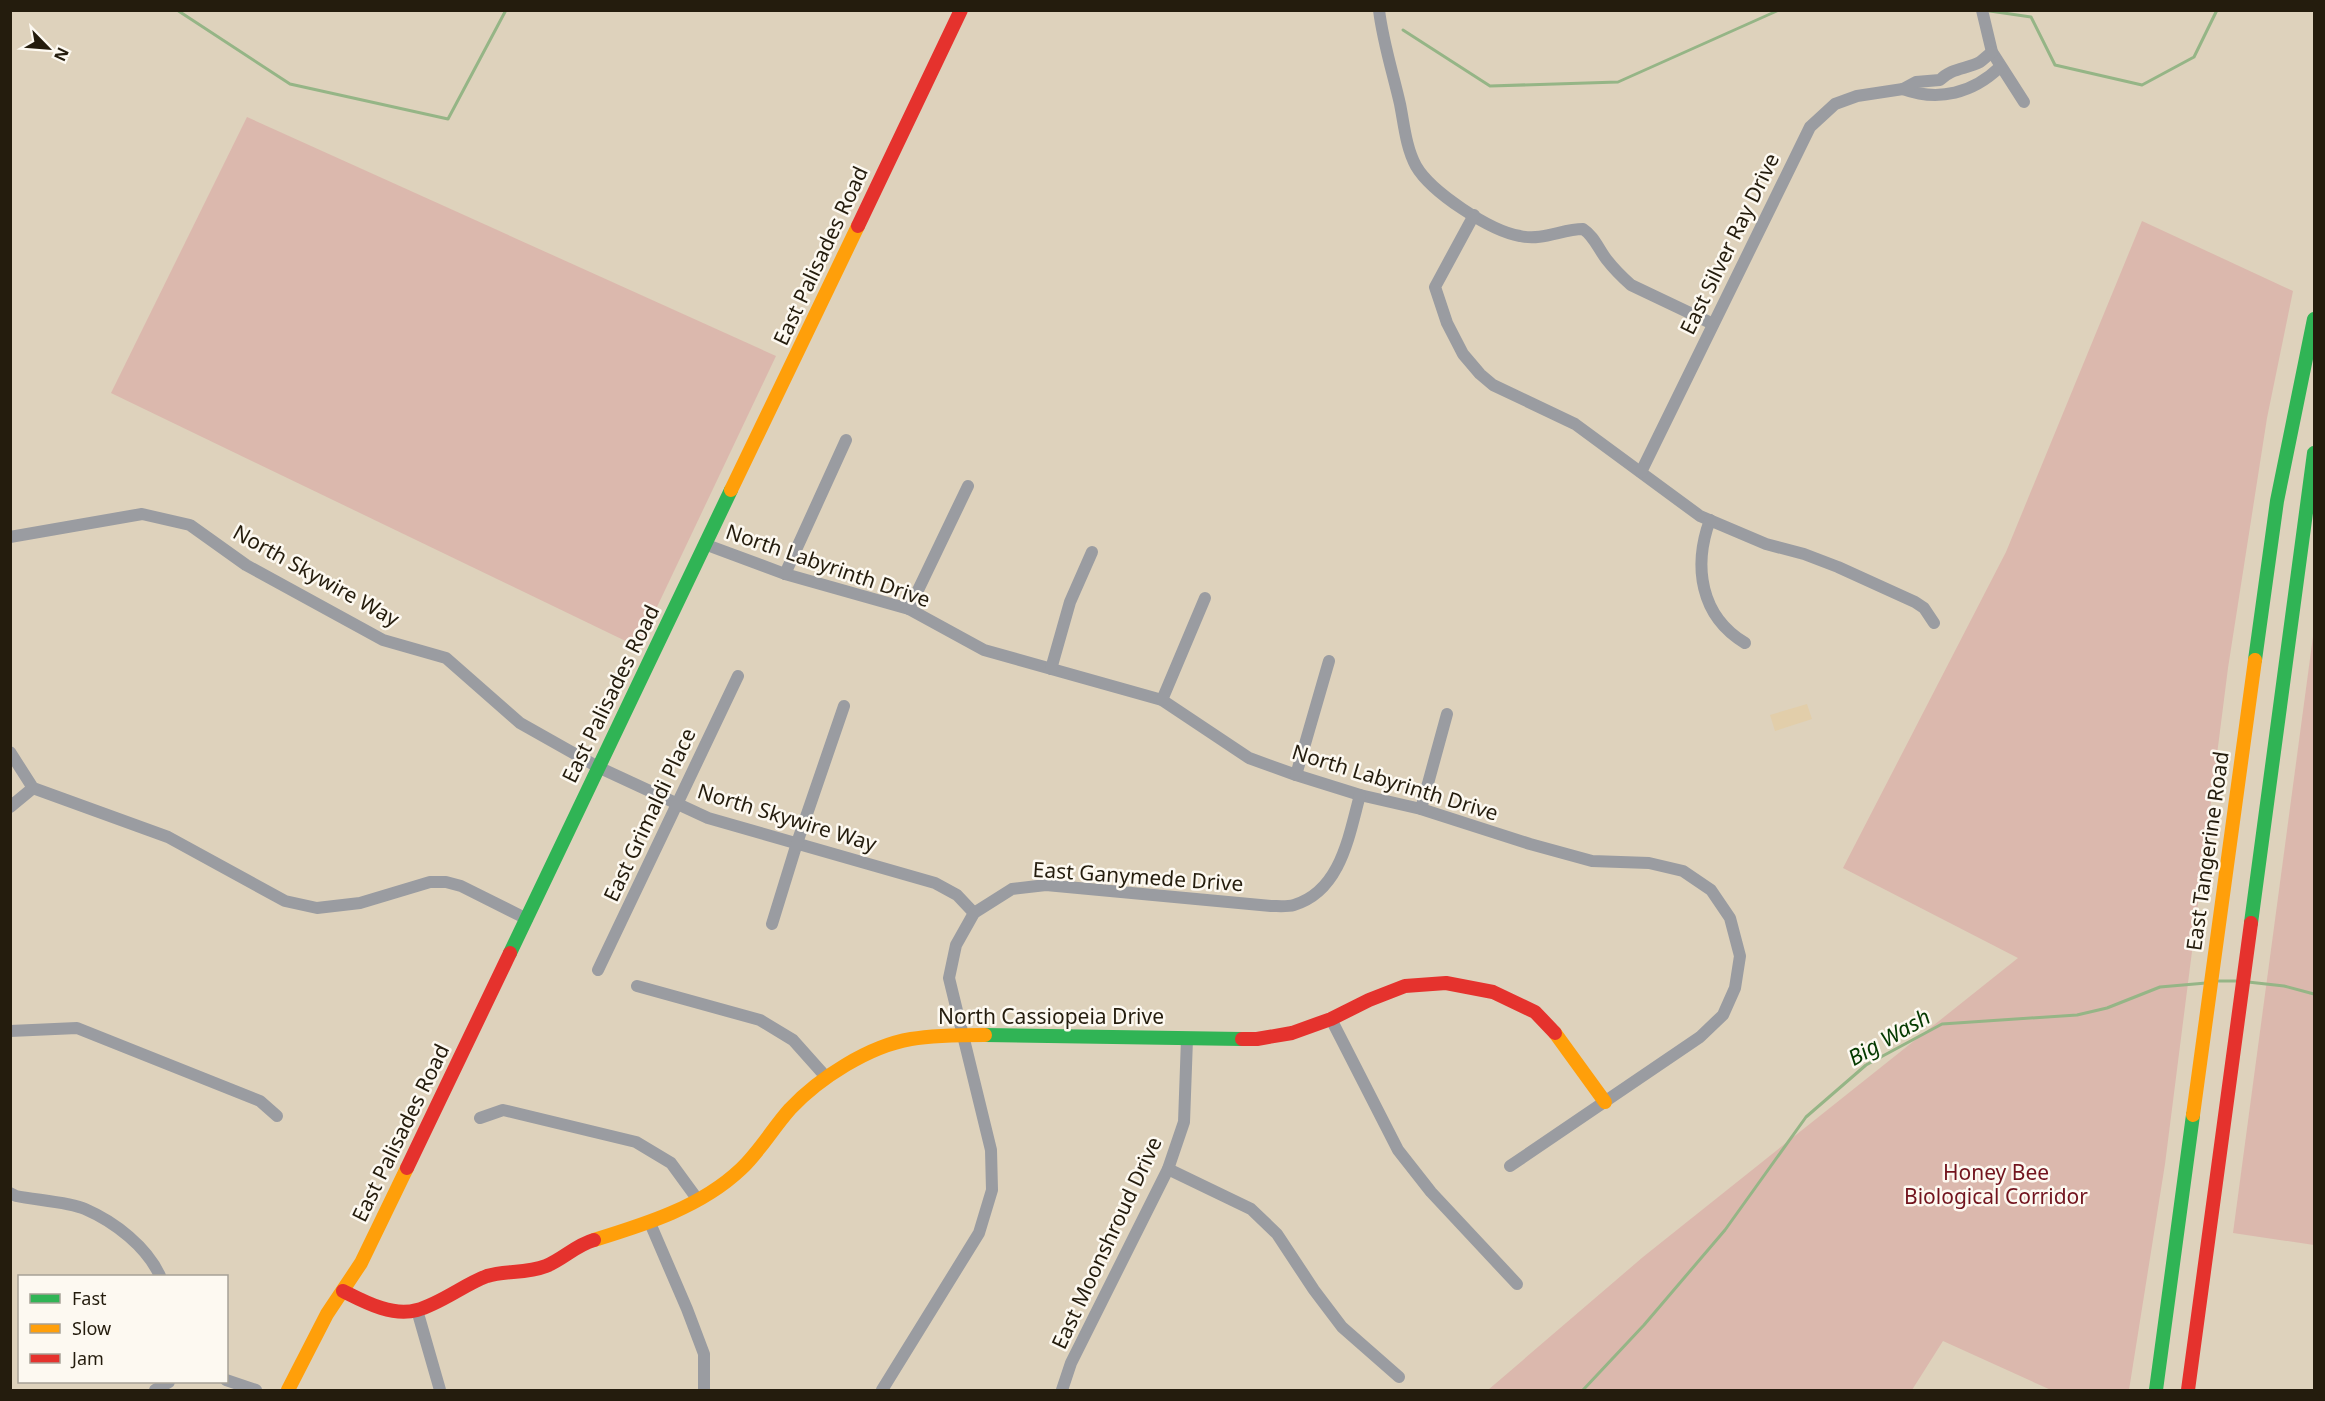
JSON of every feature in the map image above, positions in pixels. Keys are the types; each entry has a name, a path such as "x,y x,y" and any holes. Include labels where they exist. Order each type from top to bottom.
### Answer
{"street":[{"name":"East Palisades Road","path":"288,1390 327,1314 372,1241 961,10"},
{"path":"1379,10 1382,36 1407,142 1415,165 1436,190 1474,215 1498,228 1520,236 1542,237 1583,229 1588,232 1614,269 1631,285 1713,324"},
{"path":"1982,10 1992,52 2024,102"},
{"name":"East Silver Ray Drive","path":"1641,472 1810,127 1835,104 1857,96 1903,89 1916,82 1940,80 1959,68 1981,62 1992,52"},
{"name":"East Silver Ray Drive","path":"1903,89 1915,93 1954,94 1988,78 2000,67"},
{"path":"1474,215 1435,287 1447,323 1463,354 1480,374 1493,385 1575,424 1684,506 1766,544 1804,554 1838,567 1915,602 1924,608 1934,623"},
{"name":"East Tangerine Road","path":"2156,1390 2277,501 2314,319"},
{"path":"785,574 846,440"},
{"path":"2188,1390 2314,453"},
{"path":"909,609 968,486"},
{"name":"North Skywire Way","path":"10,537 142,514 190,525 246,565 383,640 446,658 520,723 598,768 708,818 935,883 957,896 974,913"},
{"path":"1710,520 1702,541 1703,585 1709,604 1723,627 1745,643"},
{"name":"North Labyrinth Drive","path":"707,544 785,574 909,609 984,650 1162,700 1249,758 1296,775 1360,795 1420,809 1530,844 1593,861 1649,863 1683,871 1711,890 1730,918 1740,956 1735,988 1723,1015 1700,1037 1510,1166"},
{"path":"1051,669 1070,602 1092,552"},
{"path":"1162,700 1205,598"},
{"path":"1296,775 1329,661"},
{"name":"East Grimaldi Place","path":"598,970 738,676"},
{"path":"772,924 844,706"},
{"path":"1420,809 1448,714"},
{"path":"10,752 33,788 168,837 285,901 316,908 349,904 430,882 446,882 461,886 527,919"},
{"path":"10,807 33,788"},
{"name":"East Ganymede Drive","path":"882,1390 979,1233 992,1190 991,1150 949,978 956,945 974,913 1012,889 1046,885 1271,906 1294,905 1313,896 1332,878 1343,853 1360,795"},
{"name":"North Cassiopeia Drive","path":"343,1291 372,1305 396,1311 417,1310 489,1275 526,1272 548,1265 583,1244 650,1222 698,1200 741,1169 791,1108 826,1077 861,1056 910,1039 962,1035 1257,1039 1292,1033 1331,1019 1369,1000 1405,986 1446,983 1493,992 1535,1012 1561,1039 1605,1102"},
{"path":"637,987 760,1020 793,1040 826,1077"},
{"path":"1331,1019 1398,1150 1431,1192 1516,1284"},
{"path":"10,1031 77,1028 260,1101 277,1116"},
{"name":"East Moonshroud Drive","path":"1062,1390 1071,1363 1168,1169 1184,1122 1187,1039"},
{"path":"480,1118 502,1110 636,1142 672,1163 698,1200"},
{"path":"1168,1169 1251,1209 1277,1234 1342,1327 1399,1377"},
{"path":"10,1193 84,1208 122,1231 155,1265 160,1275"},
{"path":"650,1222 704,1354 704,1390"},
{"path":"417,1310 440,1390"},
{"path":"228,1381 256,1390"}],"shaded area":[{"path":"1807,704 1812,719 1775,731 1770,715"}],"green space":[{"path":"247,117 776,356 638,647 111,393"},
{"name":"Honey Bee Biological Corridor","path":"2142,221 2293,291 2267,418 2228,668 2165,1164 2129,1390 2051,1390 1943,1341 1912,1390 1488,1390 1643,1257 2018,958 1843,868 2006,552"},
{"path":"2314,629 2314,1245 2233,1233"}],"waterway":[{"path":"177,10 290,84 448,119 506,10"},
{"path":"1403,30 1490,86 1618,82 1779,10"},
{"path":"1990,11 2031,17 2055,65 2142,85 2194,57 2217,10"},
{"name":"Big Wash","path":"2219,981 2236,981"},
{"name":"Big Wash","path":"2248,982 2284,986 2314,994"},
{"name":"Big Wash","path":"1583,1390 1644,1325 1725,1230 1806,1117 1866,1065 1942,1024 2077,1015 2107,1008 2160,987 2206,983"}],"traffic: fast":[{"path":"2255,660 2277,501 2314,319"},
{"path":"2251,923 2314,453"},
{"path":"510,953 731,490"},
{"path":"985,1035 1242,1039"},
{"path":"2156,1390 2193,1115"}],"traffic: slow":[{"path":"731,490 858,226"},
{"path":"2193,1115 2255,660"},
{"path":"1555,1033 1605,1102"},
{"path":"594,1240 672,1213 708,1194 748,1162 802,1097 830,1075 862,1056 911,1039 985,1035"},
{"path":"288,1390 327,1314 361,1263 407,1168"}],"traffic: jam":[{"path":"858,226 961,10"},
{"path":"2188,1390 2251,923"},
{"path":"407,1168 510,953"},
{"path":"1242,1039 1292,1033 1331,1019 1369,1000 1405,986 1446,983 1493,992 1535,1012 1555,1033"},
{"path":"343,1291 369,1304 388,1310 408,1312 435,1303 487,1276 546,1266 594,1240"}]}
